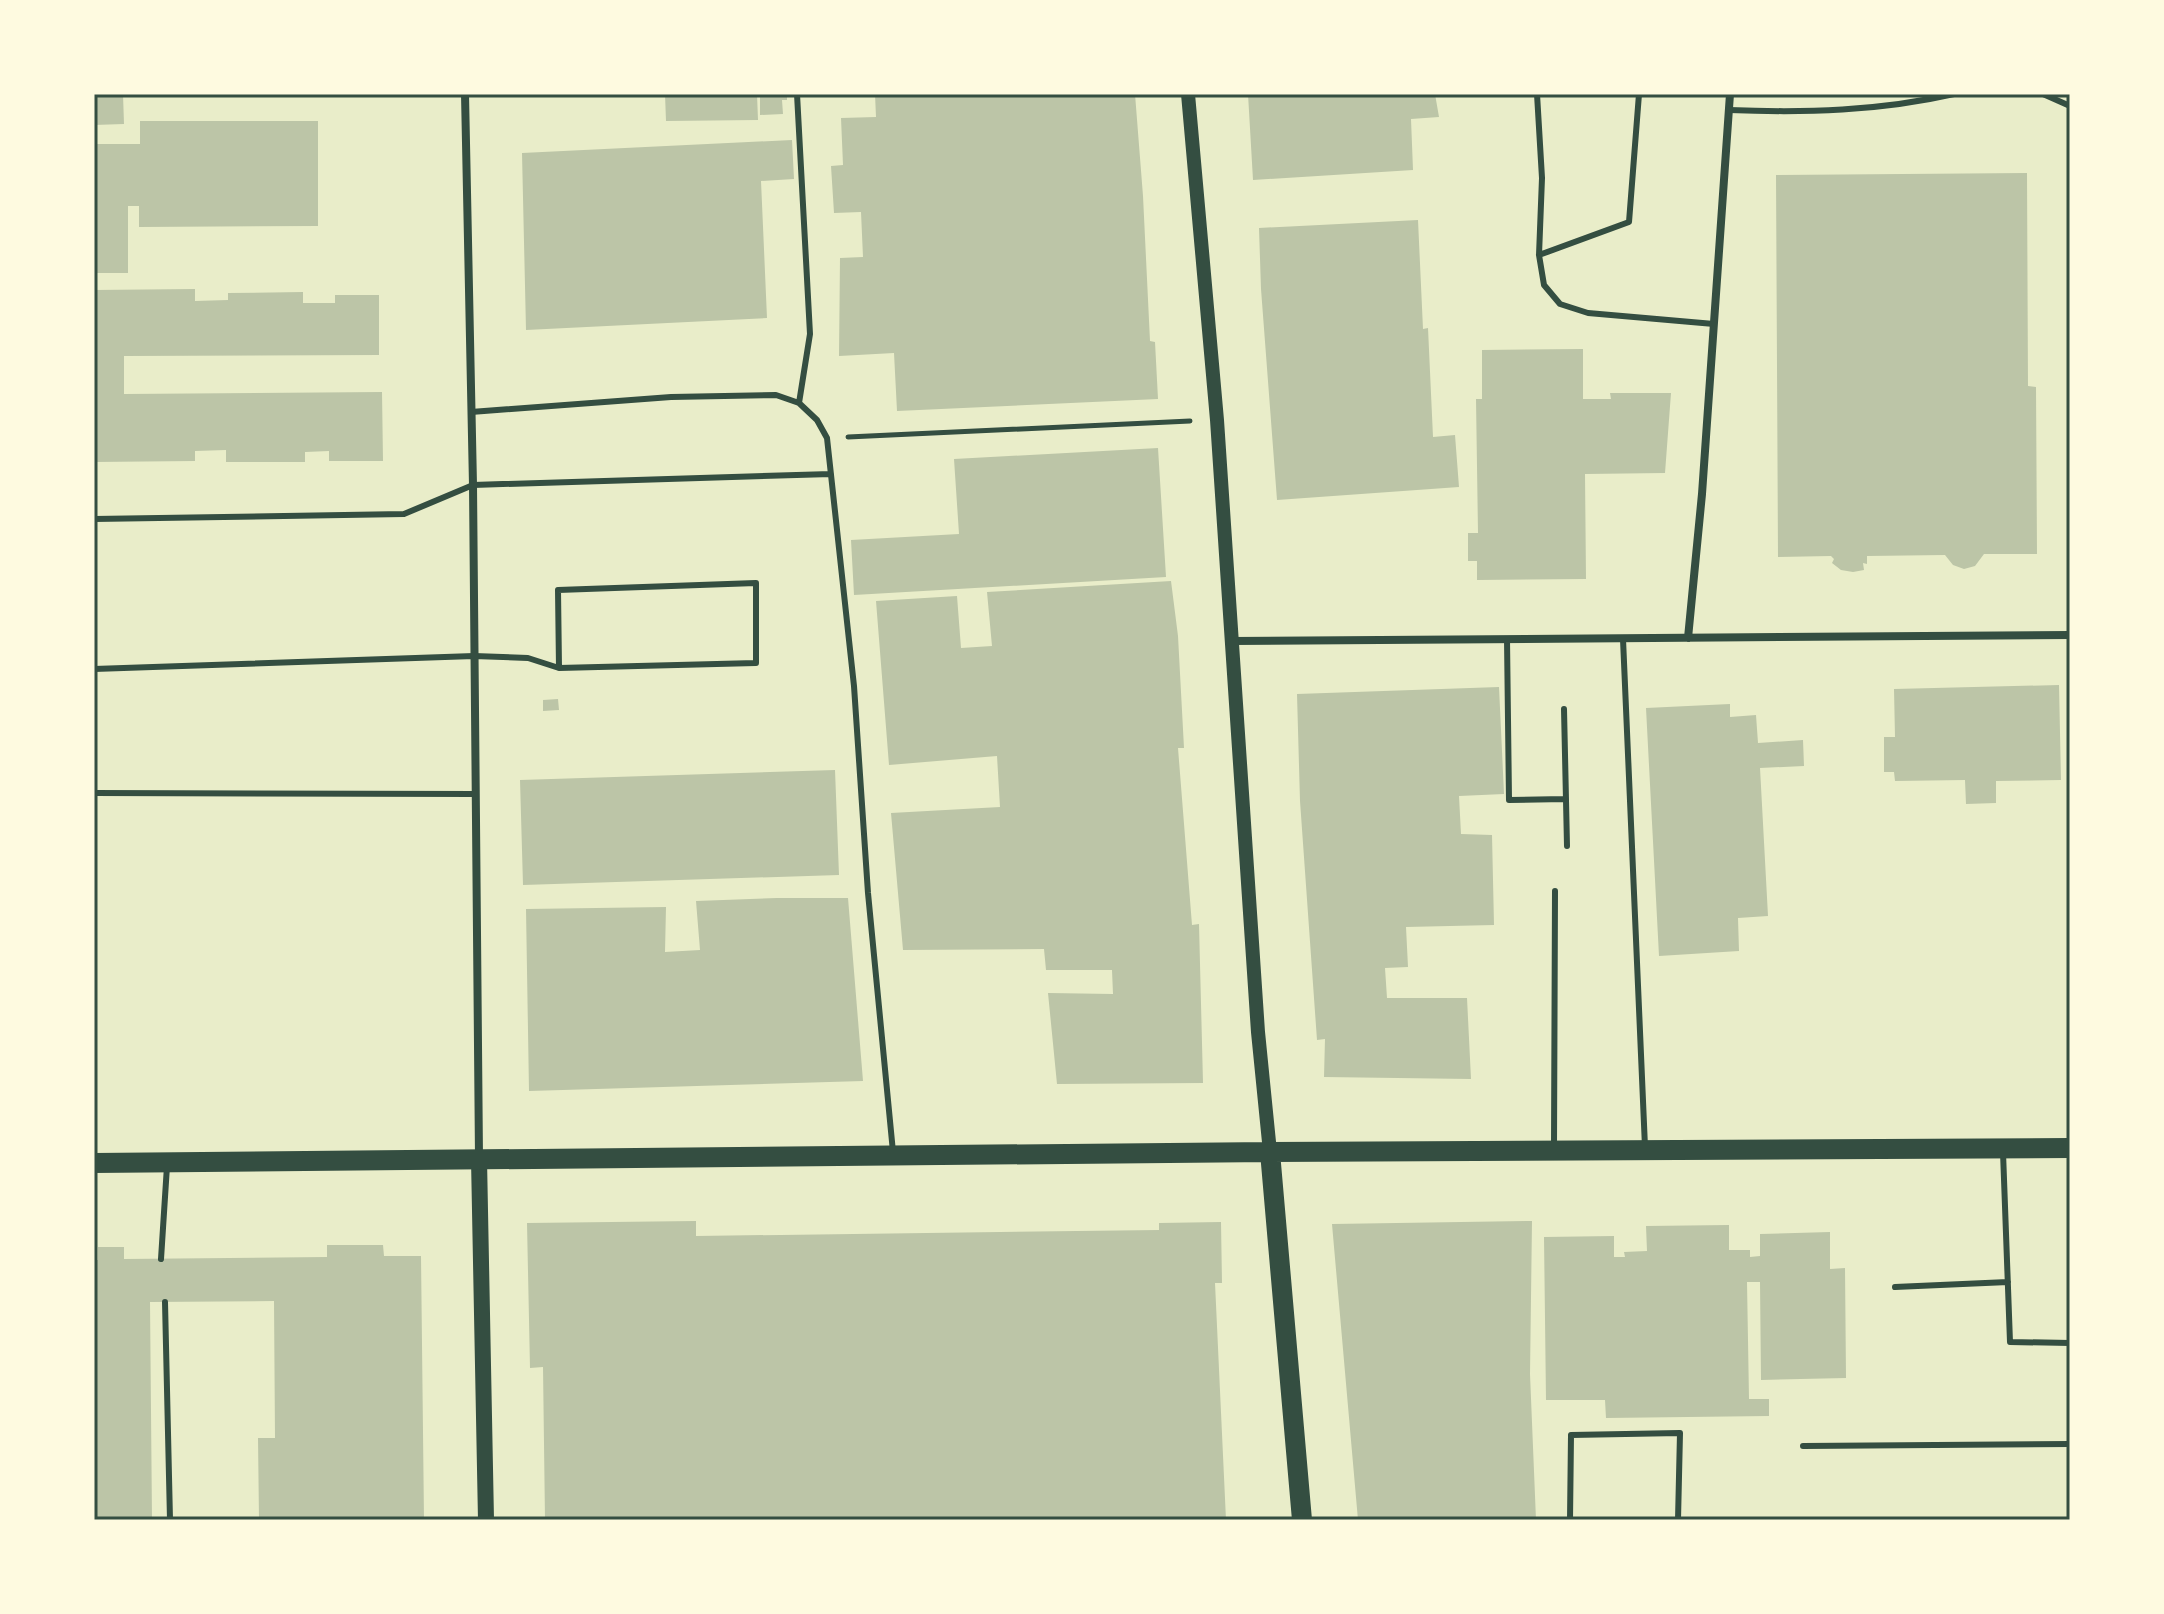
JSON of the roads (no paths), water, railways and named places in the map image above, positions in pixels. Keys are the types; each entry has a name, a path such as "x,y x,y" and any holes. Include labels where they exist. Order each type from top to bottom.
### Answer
{"main road":[{"path":"94,1163 2070,1148"},
{"path":"1270,1152 1302,1520"},
{"path":"479,1159 486,1520"}],"street":[{"path":"465,94 473,485 479,1159"},
{"path":"1188,94 1217,420 1258,1032 1270,1152"},
{"path":"1688,638 1702,494 1730,94"},
{"path":"1232,641 2070,635"}],"lane":[{"path":"797,94 810,334 799,403"},
{"path":"1537,94 1542,178 1539,255 1544,285 1560,304 1588,313 1714,324"},
{"path":"1539,255 1629,222 1639,94"},
{"path":"1729,110 1793,113 1872,109 1954,94"},
{"path":"2043,94 2070,106"},
{"path":"471,412 671,397 776,395 799,403 817,420 827,438 854,686 868,893 893,1155"},
{"path":"94,519 404,514 473,485 831,474"},
{"path":"94,669 474,656 528,658 559,668 756,663 756,583 558,590 559,668"},
{"path":"1507,639 1509,800 1565,799"},
{"path":"1623,639 1645,1150"},
{"path":"1564,709 1567,846"},
{"path":"94,793 475,794"},
{"path":"1554,1150 1555,891"},
{"path":"2003,1148 2010,1342 2070,1343"},
{"path":"161,1259 167,1162"},
{"path":"1895,1287 2008,1282"},
{"path":"165,1302 170,1520"},
{"path":"1570,1520 1571,1435 1680,1433 1678,1520"},
{"path":"1803,1446 2070,1444"}]}
